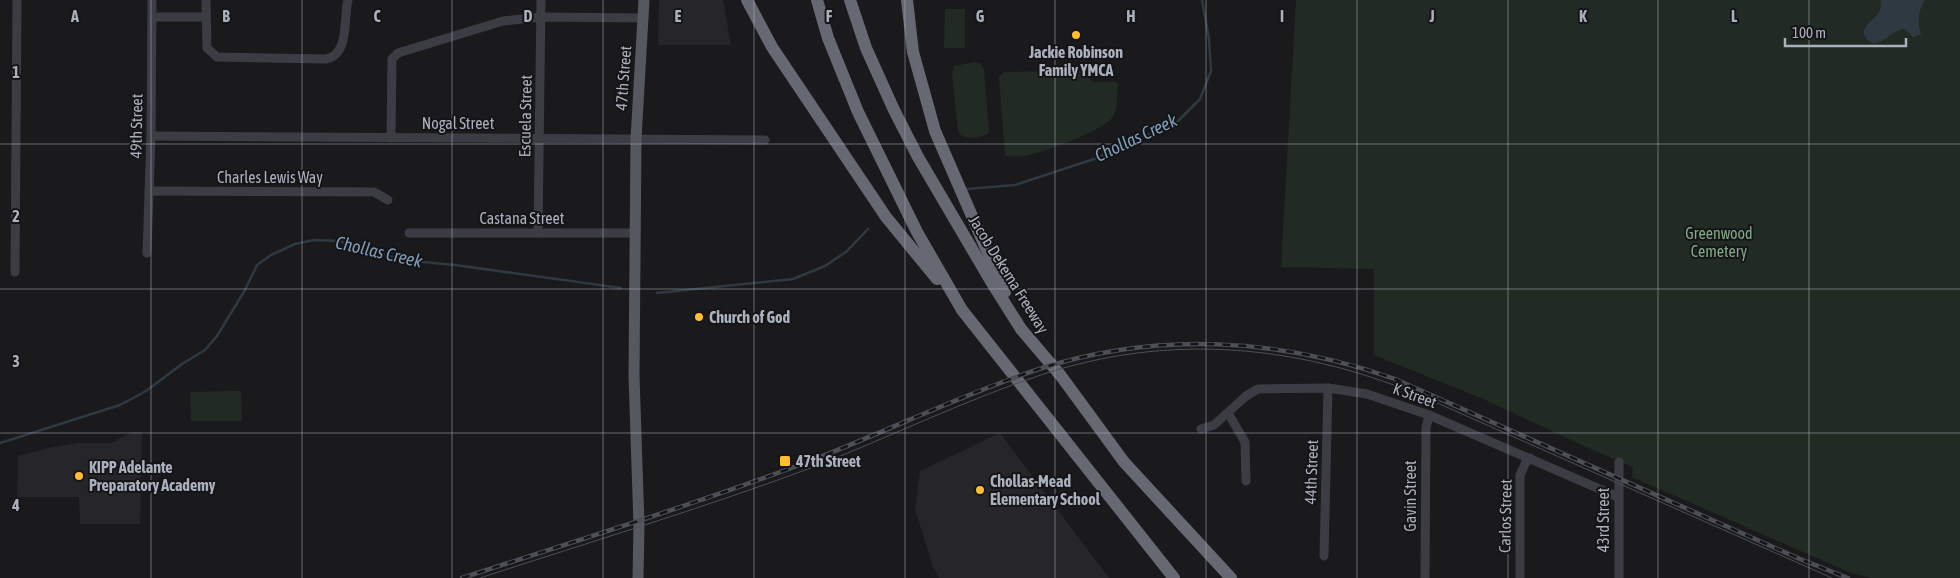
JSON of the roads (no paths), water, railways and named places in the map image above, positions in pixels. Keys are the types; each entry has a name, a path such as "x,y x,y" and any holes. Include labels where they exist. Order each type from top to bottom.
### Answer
{"highway":[{"path":"747,0 772,47 886,217 1174,578"},
{"path":"817,0 828,38 858,112 917,232 962,310"},
{"name":"Jacob Dekema Freeway","path":"850,0 866,48 918,157 992,283 1022,329 1061,376 1124,462 1231,578"},
{"path":"907,0 913,52 935,131 1022,329"},
{"path":"1136,530 1166,578"}],"main road":[{"name":"47th Street","path":"638,578 639,525 634,376 636,139 644,0"}],"street":[{"path":"15,272 17,0"},
{"name":"49th Street","path":"147,253 151,136 152,0"},
{"path":"206,0 207,48 217,57 223,59 326,60 338,54 342,46 348,0"},
{"name":"Escuela Street","path":"538,233 541,0"},
{"path":"152,16 206,17"},
{"path":"391,138 392,59 398,53 503,21 541,17 644,18"},
{"name":"Nogal Street","path":"151,136 765,140"},
{"name":"Charles Lewis Way","path":"149,191 374,192 388,200"},
{"name":"Castana Street","path":"409,232 636,233"},
{"name":"K Street","path":"1201,429 1214,424 1246,396 1258,390 1328,388 1367,394 1429,415 1618,496"},
{"name":"44th Street","path":"1324,556 1328,388"},
{"path":"1228,413 1245,442 1246,481"},
{"name":"Gavin Street","path":"1425,578 1426,428 1429,415"},
{"name":"Carlos Street","path":"1520,578 1520,475 1530,458"},
{"name":"43rd Street","path":"1619,462 1619,578"}],"waterway":[{"name":"Chollas Creek","path":"967,189 1015,185 1097,158 1177,122 1200,99 1211,71 1209,39 1202,0"},
{"path":"657,293 793,279 825,266 847,251 868,229"},
{"name":"Chollas Creek","path":"0,443 120,405 146,391 182,364 205,350 217,336 245,290 257,265 271,255 295,244 314,240 340,241 402,260 455,265 621,288"}],"tram line":[{"path":"480,578 767,484 808,469 982,396 1041,375 1088,362 1136,353 1183,349 1230,350 1278,355 1324,364 1371,377 1417,394 1832,578"}],"railway":[{"path":"462,578 632,523 802,464 979,391 1039,369 1083,357 1128,349 1218,344 1263,348 1307,355 1352,365 1395,379 1800,559 1848,578"}],"place":[{"name":"Jackie Robinson Family YMCA","path":"1076,35"},
{"name":"Church of God","path":"699,317"},
{"name":"47th Street","path":"785,461"},
{"name":"KIPP Adelante Preparatory Academy","path":"79,476"},
{"name":"Chollas-Mead Elementary School","path":"980,490"}],"park label":[{"name":"Greenwood Cemetery","path":"1719,242"}]}
